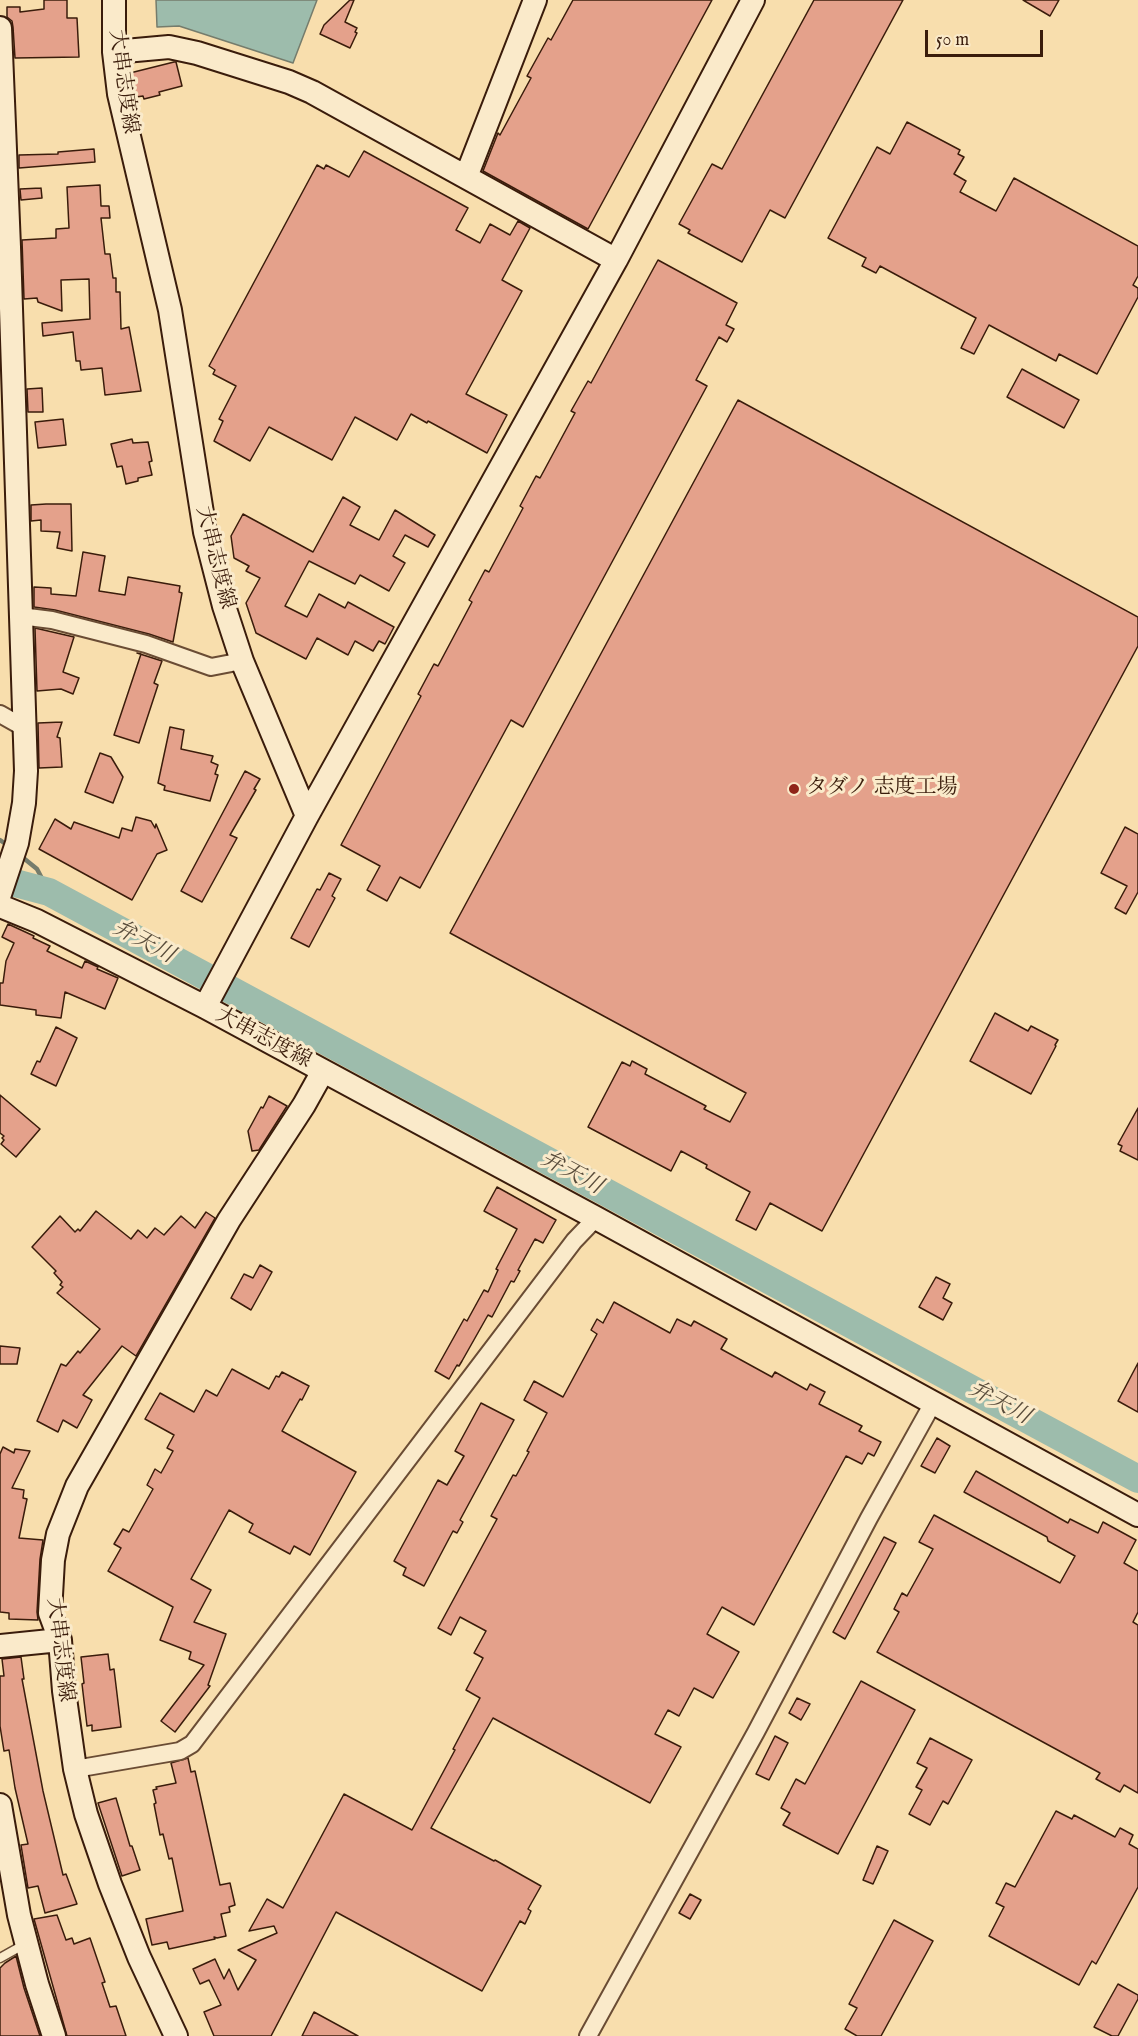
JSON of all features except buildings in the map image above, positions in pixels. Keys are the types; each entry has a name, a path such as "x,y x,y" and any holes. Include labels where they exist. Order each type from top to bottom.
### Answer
{"main road":[{"name":"大串志度線","path":"114,0 114,52 119,94 170,310 205,532 224,606 242,662 307,816 209,999 323,1071 304,1105 229,1220 77,1486 58,1534 53,1560 50,1613 60,1640 64,1691 75,1769 86,1814 110,1884 139,1956 176,2036"},
{"path":"466,177 536,0"},
{"path":"307,816 616,260 753,0"},
{"path":"0,28 7,412 20,616 26,771 24,803 17,843 0,894"},
{"path":"114,52 169,47 197,53 289,82 312,92 616,260"},
{"path":"0,906 209,999"},
{"path":"323,1071 1138,1515"},
{"path":"0,1646 60,1640"},
{"path":"0,1805 19,1915 54,2036"}],"street":[{"path":"20,616 52,620 146,644 211,667 242,662"},
{"path":"0,714 23,727"},
{"path":"75,1769 180,1751 192,1744 567,1250 596,1218"},
{"path":"588,2036 756,1732 933,1403"}],"lane":[{"path":"0,1958 26,1943"}],"shaded area":[{"path":"156,0 317,0 293,63 179,26 157,27"}],"waterway":[{"path":"0,840 10,847"},
{"path":"21,856 37,869 49,892"},
{"path":"15,871 46,891"},
{"name":"弁天川","path":"0,879 49,892 1138,1479"}],"place":[{"name":"タダノ 志度工場","path":"794,789"}]}
